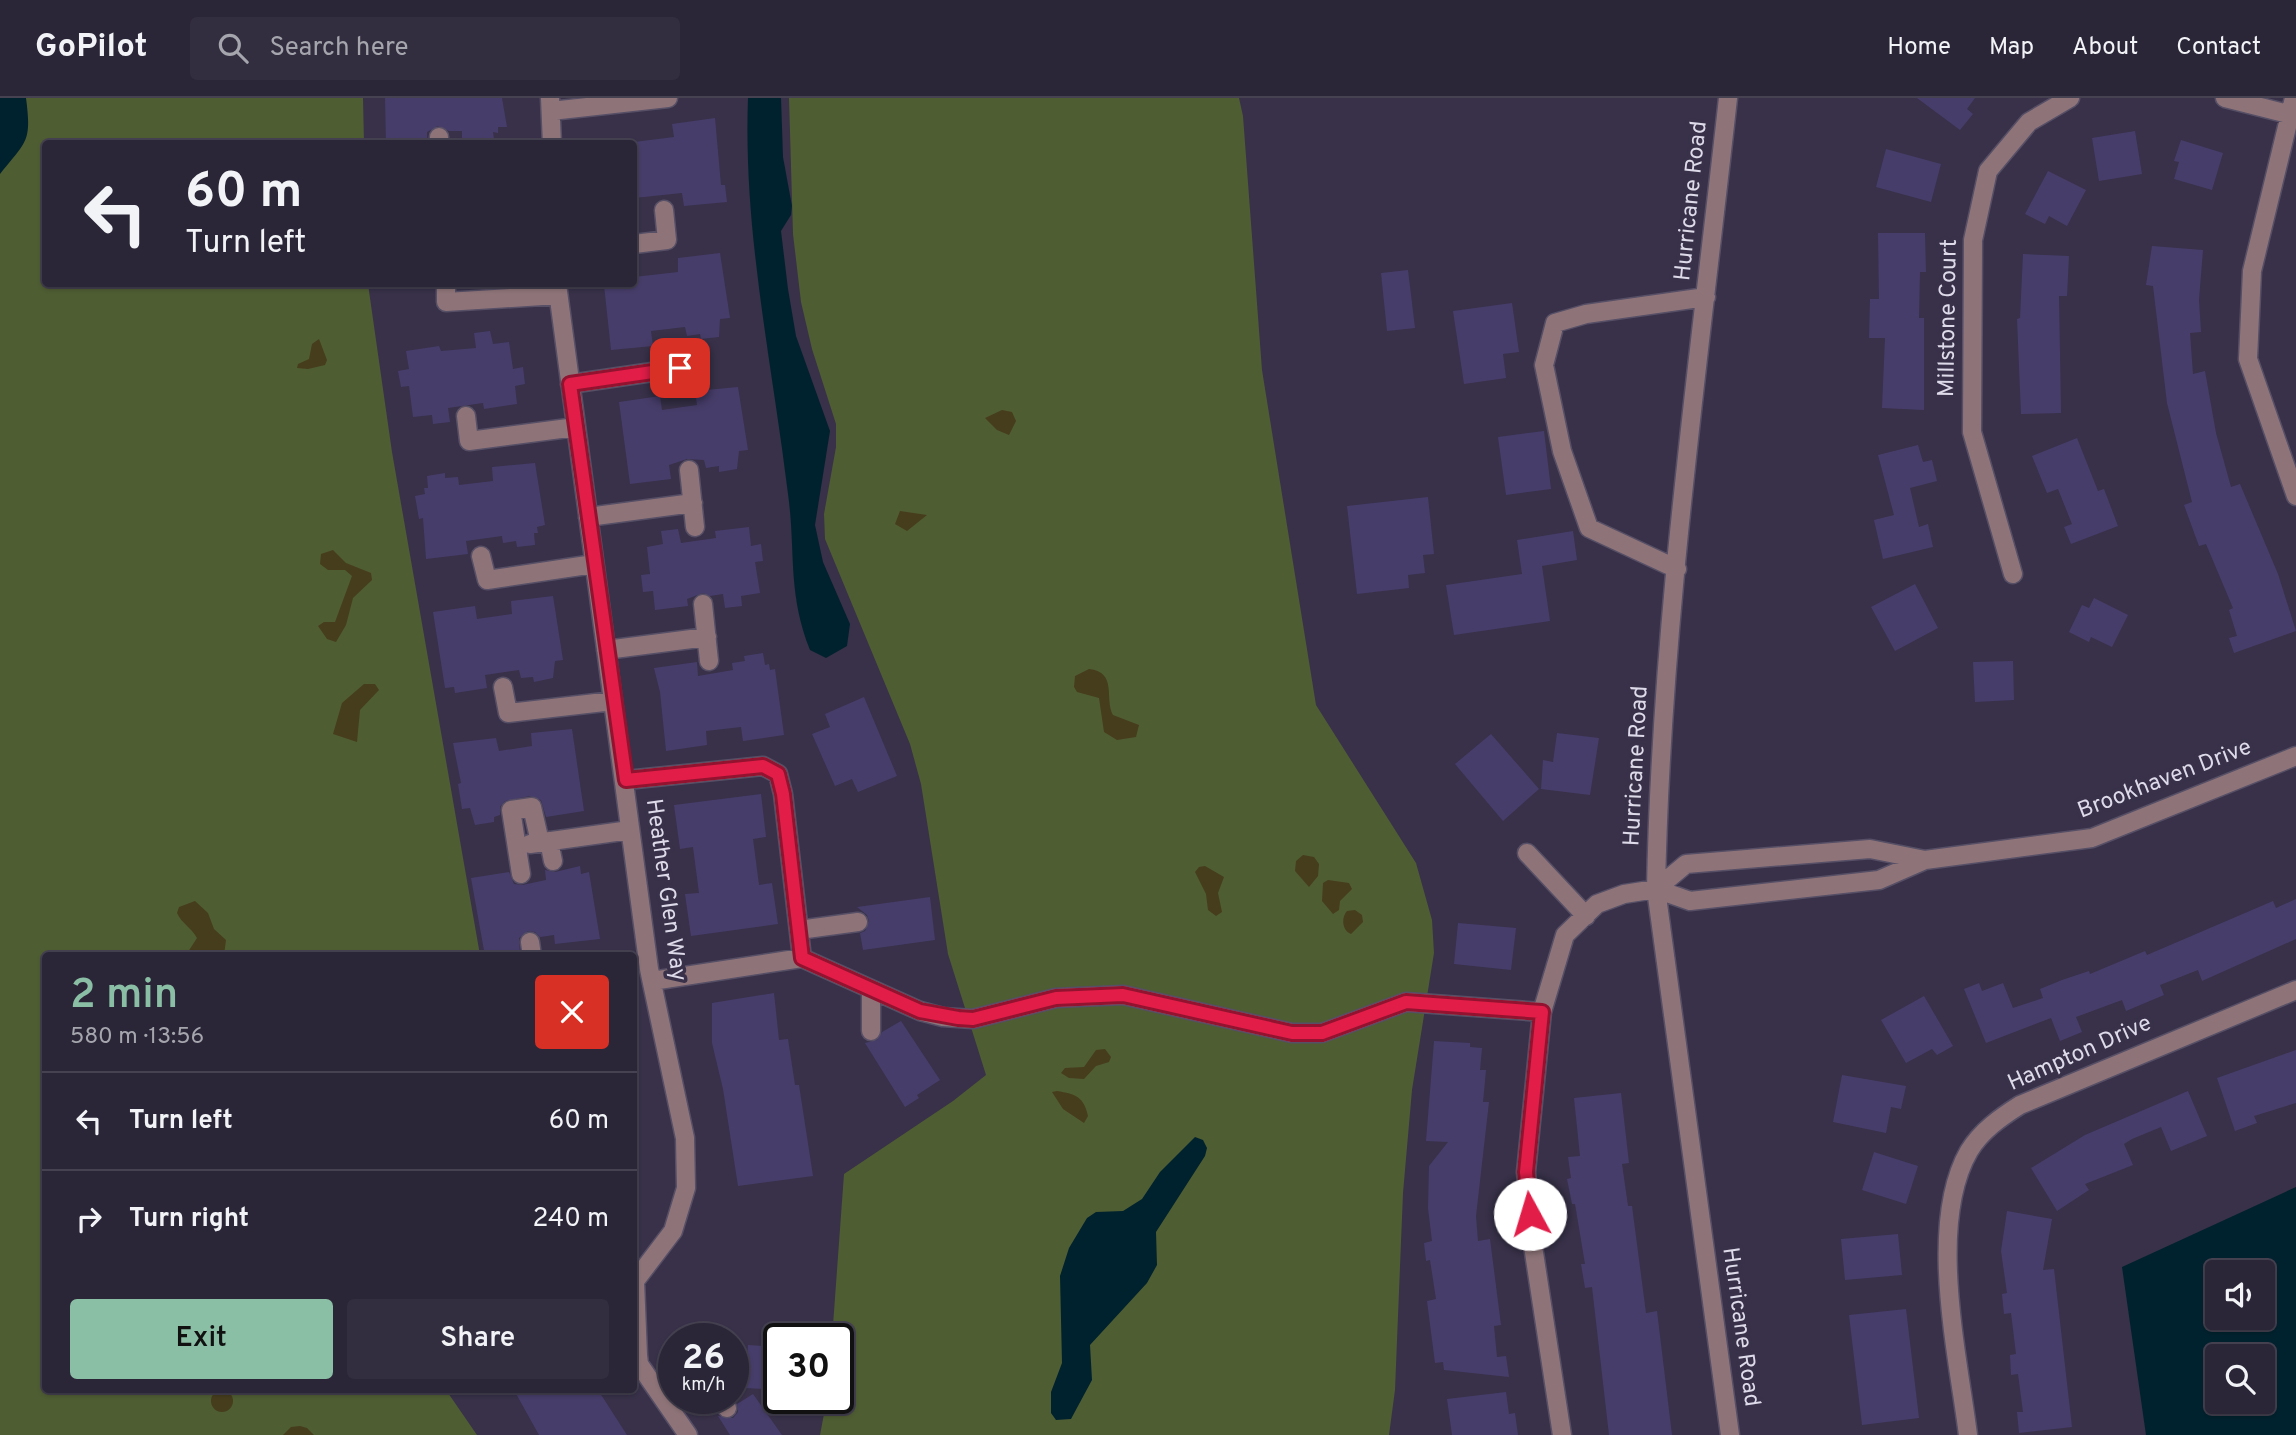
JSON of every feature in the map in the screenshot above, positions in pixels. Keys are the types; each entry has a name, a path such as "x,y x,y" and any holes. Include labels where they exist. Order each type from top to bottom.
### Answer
{"street":[{"path":"552,140 550,105 668,98"},
{"name":"Hurricane Road","path":"1728,98 1669,640 1658,814 1657,889 1730,1435"},
{"name":"Millstone Court","path":"2012,574 1972,432 1973,240 1988,171 2029,122 2070,98"},
{"path":"2225,98 2293,109 2252,271 2248,359 2296,496"},
{"path":"637,244 667,240 664,210"},
{"path":"446,287 446,302 557,289"},
{"name":"Heather Glen Way","path":"557,289 626,780 645,970 685,1138 686,1188 673,1231 637,1278"},
{"path":"1677,569 1589,528 1562,451 1544,365 1555,323 1586,314 1706,297"},
{"path":"570,384 680,368"},
{"path":"466,416 469,442 576,427"},
{"path":"689,470 695,527"},
{"path":"588,517 693,503"},
{"path":"481,556 487,580 594,564"},
{"path":"703,604 709,661"},
{"path":"606,650 707,637"},
{"path":"503,687 508,713 613,701"},
{"name":"Brookhaven Drive","path":"1925,860 1870,849 1686,864 1657,889 1690,901 1879,880 1925,860 2092,838 2296,755"},
{"path":"626,780 763,766 778,774 802,958"},
{"path":"521,874 511,810 532,807 553,861"},
{"path":"516,845 630,830"},
{"path":"1527,853 1586,916"},
{"path":"1562,1435 1526,1176 1542,1012 1565,935 1597,904 1624,894 1657,889"},
{"path":"799,930 858,922"},
{"path":"645,970 802,958 920,1011 943,1017 973,1019 1056,998 1123,995 1292,1033 1322,1033 1406,1002 1542,1012"},
{"path":"871,1031 872,989"},
{"name":"Hampton Drive","path":"1968,1435 1948,1283 1948,1249 1950,1217 1969,1152 1986,1130 2020,1105 2296,990"},
{"path":"637,1322 639,1364 658,1382"},
{"path":"678,1414 688,1435"}],"green space":[{"path":"0,98 363,98 364,140 42,140 42,287 368,287 392,452 479,952 42,952 42,1393 448,1393 477,1435 0,1435"},
{"path":"789,98 1239,98 1243,116 1262,370 1316,705 1416,863 1432,920 1434,953 1412,1090 1403,1193 1395,1390 1389,1435 820,1435 824,1414 854,1414 854,1323 833,1323 844,1174 953,1101 986,1075 948,954 921,784 910,744 825,539 824,514 836,447 836,424 812,349 801,302 793,234"}],"sand":[{"path":"319,339 327,360 325,365 308,369 297,368 298,364 309,359 312,344"},
{"path":"1002,410 1012,412 1016,421 1009,435 997,430 985,418"},
{"path":"900,511 927,515 907,531 895,524"},
{"path":"333,550 346,563 371,573 372,580 353,598 346,625 336,642 327,639 318,626 324,622 335,622 352,576 345,570 328,570 320,564 321,554"},
{"path":"1089,669 1104,675 1113,715 1139,725 1136,737 1117,740 1104,732 1099,698 1077,692 1074,687 1075,676"},
{"path":"364,684 375,684 379,690 360,710 357,742 333,734 342,703"},
{"path":"1303,855 1314,857 1319,864 1318,876 1309,887 1295,871 1296,861"},
{"path":"1205,866 1224,877 1218,893 1222,912 1216,916 1208,910 1206,894 1195,872 1199,867"},
{"path":"1328,880 1349,883 1352,889 1340,901 1339,910 1333,914 1322,901 1323,883"},
{"path":"195,901 208,913 214,929 226,940 224,952 188,952 197,938 181,920 177,913 179,907"},
{"path":"1355,910 1362,915 1363,922 1351,934 1344,927 1343,920 1347,911"},
{"path":"1105,1049 1111,1057 1109,1062 1096,1066 1084,1079 1069,1078 1061,1073 1065,1068 1084,1067 1096,1050"},
{"path":"1052,1092 1074,1095 1084,1104 1088,1116 1084,1123 1063,1109"},
{"path":"214,1393 230,1393 230,1409 222,1412 214,1409 211,1401"},
{"path":"291,1427 307,1428 314,1435 283,1435"}],"water":[{"path":"0,98 26,98 28,124 25,140 0,174"},
{"path":"748,98 781,98 783,157 792,206 791,215 781,231 788,289 796,336 830,431 815,525 823,562 850,624 847,646 826,658 810,650 795,590 788,494 754,247"},
{"path":"1195,1137 1203,1140 1207,1148 1205,1156 1156,1232 1157,1265 1147,1283 1090,1345 1092,1380 1071,1419 1056,1420 1051,1413 1051,1392 1062,1363 1060,1276 1069,1248 1087,1218 1096,1212 1123,1211 1142,1199 1160,1172"},
{"path":"2296,1187 2296,1435 2146,1435 2122,1267"}],"building":[{"path":"385,98 502,98 507,127 498,127 498,133 493,132 494,139 462,139 462,131 449,131 438,126 427,132 427,140 386,140"},
{"path":"1917,98 1975,98 1967,109 1973,114 1960,130"},
{"path":"715,118 721,185 725,185 727,202 684,206 682,193 637,198 637,142 674,137 672,124"},
{"path":"2135,131 2142,174 2099,181 2092,138"},
{"path":"2181,140 2223,153 2212,190 2174,179 2179,162 2174,161"},
{"path":"1886,149 1941,164 1931,202 1876,187"},
{"path":"2048,171 2086,190 2067,226 2049,216 2045,224 2025,214"},
{"path":"1878,233 1925,233 1926,272 1920,272 1919,318 1924,318 1924,410 1882,408 1885,338 1869,338 1870,299 1879,299"},
{"path":"2152,246 2203,250 2199,300 2201,332 2190,333 2193,374 2205,371 2216,433 2231,487 2240,484 2278,574 2296,631 2234,653 2229,638 2237,636 2229,610 2233,608 2206,544 2199,546 2184,505 2192,502 2167,403 2153,286 2146,285"},
{"path":"720,253 730,318 720,319 719,337 701,339 700,334 687,336 685,327 651,331 653,346 611,350 604,287 637,287 637,277 678,272 678,258"},
{"path":"2023,254 2069,256 2067,296 2059,296 2061,413 2021,414 2017,319 2020,318"},
{"path":"1408,270 1415,328 1387,331 1381,273"},
{"path":"1512,303 1519,352 1503,354 1506,378 1464,384 1453,311"},
{"path":"490,331 493,344 509,342 513,369 523,367 525,384 515,386 517,404 484,409 483,403 448,408 450,422 433,424 432,415 413,417 409,386 401,387 398,371 409,369 406,351 439,346 441,351 476,348 474,333"},
{"path":"738,387 748,450 739,451 737,469 719,472 719,466 706,468 704,460 687,459 669,465 671,479 630,484 619,402 660,396 662,410 697,405 695,391"},
{"path":"1544,431 1551,489 1506,495 1498,437"},
{"path":"2077,438 2098,491 2104,489 2118,526 2071,544 2064,527 2072,524 2058,489 2047,493 2032,456"},
{"path":"1918,445 1923,462 1932,460 1937,481 1910,488 1919,527 1928,524 1933,547 1883,559 1874,520 1894,515 1878,455"},
{"path":"535,463 545,525 537,527 538,533 534,533 535,545 517,547 516,541 503,543 502,536 466,541 468,554 426,559 423,518 419,519 415,496 425,494 424,488 428,488 427,476 445,473 445,478 458,477 459,485 493,481 492,467"},
{"path":"1428,497 1434,554 1423,555 1425,573 1408,575 1409,588 1357,594 1347,506"},
{"path":"749,527 751,546 761,544 763,561 755,562 760,593 741,596 742,606 725,608 723,594 710,596 703,593 687,599 688,606 655,610 653,591 643,592 641,575 650,574 647,547 663,544 661,531 678,529 681,543 716,538 715,531"},
{"path":"1573,531 1577,560 1542,566 1550,621 1454,635 1446,585 1522,574 1517,540"},
{"path":"1915,584 1938,628 1895,651 1871,607"},
{"path":"553,596 563,660 555,661 553,678 534,682 533,677 521,678 519,670 485,675 487,688 455,693 454,687 445,688 433,612 475,606 477,619 512,614 511,601"},
{"path":"2094,598 2128,615 2112,647 2091,637 2089,642 2069,632 2082,605 2089,608"},
{"path":"763,653 765,665 769,664 770,670 775,669 784,735 743,741 741,727 706,731 707,745 666,751 660,692 654,668 697,662 698,676 733,670 732,663 745,661 744,656"},
{"path":"2013,661 2014,700 1975,702 1973,662"},
{"path":"864,697 897,776 858,792 852,779 835,786 812,734 830,727 825,714"},
{"path":"572,729 584,811 546,817 541,800 530,796 505,801 500,807 500,815 494,817 494,822 475,825 470,808 462,809 458,784 461,783 453,743 496,738 499,751 532,746 531,733"},
{"path":"1557,733 1599,738 1590,795 1541,789 1543,760 1553,762"},
{"path":"1491,734 1539,789 1503,821 1455,764"},
{"path":"761,794 766,837 753,839 759,885 772,883 778,924 691,936 685,894 699,893 693,847 680,849 674,805"},
{"path":"580,866 581,874 589,872 600,939 555,944 554,935 540,937 535,932 528,931 519,938 520,952 484,952 471,878 509,872 514,884 522,885 546,880 545,870 555,872"},
{"path":"930,897 935,940 863,950 860,933 865,931 869,921 867,915 857,907"},
{"path":"2296,899 2296,939 2202,981 2198,970 2160,985 2164,995 2126,1011 2122,1000 2076,1017 2082,1032 2060,1041 2051,1018 1986,1043 1964,989 1979,983 1982,991 2003,983 2013,1008 2043,998 2040,989 2062,980 2089,971 2090,974 2145,951 2147,955 2273,901 2276,908"},
{"path":"1458,923 1516,928 1511,970 1454,964"},
{"path":"774,993 779,1040 788,1039 795,1085 799,1085 813,1176 738,1186 723,1089 712,1043 712,1003"},
{"path":"1924,996 1953,1046 1937,1055 1932,1049 1906,1063 1881,1020"},
{"path":"901,1021 940,1080 917,1095 919,1098 905,1107 865,1043 877,1040 882,1032"},
{"path":"1434,1041 1470,1043 1470,1047 1482,1048 1480,1070 1486,1070 1483,1102 1489,1102 1476,1216 1478,1241 1490,1239 1501,1325 1494,1326 1497,1357 1506,1356 1509,1377 1444,1370 1443,1362 1435,1363 1427,1301 1436,1299 1430,1260 1426,1261 1424,1243 1432,1241 1428,1208 1429,1166 1448,1142 1426,1141"},
{"path":"2296,1050 2296,1103 2254,1116 2257,1123 2235,1131 2217,1078"},
{"path":"1842,1075 1906,1086 1901,1109 1891,1107 1886,1133 1833,1122"},
{"path":"2188,1091 2207,1136 2171,1151 2161,1127 2132,1139 2124,1144 2133,1165 2085,1184 2089,1190 2057,1211 2031,1168 2085,1135"},
{"path":"1621,1093 1629,1163 1622,1164 1628,1206 1632,1206 1646,1313 1657,1311 1672,1435 1609,1435 1592,1287 1585,1288 1581,1264 1585,1264 1575,1204 1572,1204 1567,1179 1571,1178 1568,1157 1580,1156 1574,1098"},
{"path":"1874,1152 1918,1166 1906,1204 1862,1190"},
{"path":"2007,1211 2052,1219 2043,1270 2054,1269 2072,1427 2019,1433 2017,1412 2023,1412 2018,1374 2011,1375 2010,1355 2016,1354 2011,1313 2004,1314 2002,1294 2007,1293 2001,1251"},
{"path":"1898,1234 1902,1275 1845,1280 1841,1239"},
{"path":"1906,1309 1919,1418 1862,1425 1849,1315"},
{"path":"749,1345 763,1346 763,1389 749,1388"},
{"path":"1506,1392 1509,1414 1515,1413 1518,1435 1452,1435 1447,1399"},
{"path":"516,1393 600,1393 627,1435 539,1435"},
{"path":"753,1394 763,1408 763,1414 767,1414 782,1435 730,1435 718,1416 733,1418 736,1414 749,1414 749,1396"}],"route":[{"path":"680,368 570,384 626,780 763,766 778,774 783,794 802,958 920,1011 943,1017 973,1019 1056,998 1123,995 1292,1033 1322,1033 1406,1002 1542,1012 1526,1172 1530,1214"}]}
